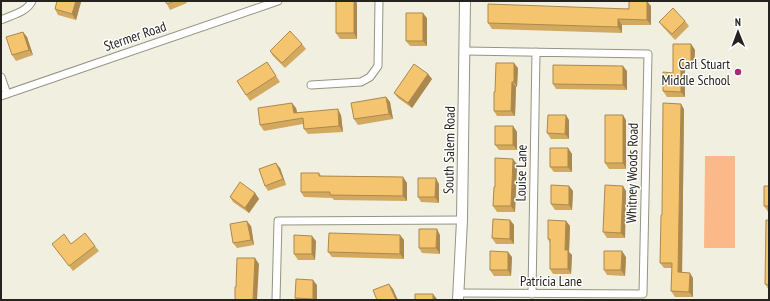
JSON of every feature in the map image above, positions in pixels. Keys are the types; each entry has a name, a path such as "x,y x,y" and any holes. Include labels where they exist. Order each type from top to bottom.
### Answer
{"main road":[{"name":"South Salem Road","path":"458,297 462,220 465,1"}],"street":[{"path":"1,20 30,6 32,1"},
{"name":"Stermer Road","path":"4,95 278,1"},
{"path":"311,85 361,82 370,77 378,66 379,1"},
{"path":"465,51 536,52"},
{"name":"Whitney Woods Road","path":"536,52 648,54 643,294"},
{"name":"Louise Lane","path":"532,294 536,52"},
{"path":"1,77 4,95"},
{"path":"276,300 278,221 462,220"},
{"name":"Patricia Lane","path":"458,297 532,294 643,294"}],"shaded area":[{"path":"705,156 735,156 735,248 704,248"}],"building":[{"path":"57,1 76,1 72,14 55,9"},
{"path":"165,1 175,1 167,4"},
{"path":"336,1 354,1 354,33 336,33"},
{"path":"629,1 647,1 647,20 618,19 618,27 488,23 488,4 629,9"},
{"path":"673,8 685,21 672,34 659,22"},
{"path":"406,13 423,13 423,41 406,41"},
{"path":"290,31 302,44 282,63 270,51"},
{"path":"23,32 29,50 12,55 6,37"},
{"path":"673,44 691,44 691,63 681,63 681,92 663,91 663,72 673,73"},
{"path":"267,62 276,76 246,95 237,81"},
{"path":"496,63 514,63 511,111 494,111"},
{"path":"414,64 428,74 408,103 394,93"},
{"path":"553,65 623,66 623,85 553,84"},
{"path":"386,97 389,114 354,119 351,103"},
{"path":"292,103 294,113 338,109 339,126 304,129 303,118 260,125 258,108"},
{"path":"663,103 681,104 678,272 690,273 689,292 671,291 672,263 660,263"},
{"path":"548,115 566,115 565,134 547,133"},
{"path":"605,115 623,115 623,163 605,163"},
{"path":"495,126 513,126 513,145 495,145"},
{"path":"550,148 568,148 568,167 550,167"},
{"path":"495,158 513,159 511,206 493,206 495,187"},
{"path":"276,163 283,179 265,186 259,169"},
{"path":"301,173 319,173 319,176 403,177 403,196 330,195 330,192 301,192"},
{"path":"418,178 436,178 435,197 418,197"},
{"path":"240,182 255,193 245,208 230,197"},
{"path":"551,185 569,186 569,205 551,204"},
{"path":"605,185 623,186 621,233 603,232"},
{"path":"764,186 769,186 769,206 764,206"},
{"path":"493,219 510,220 510,239 492,238"},
{"path":"548,220 566,221 565,250 568,250 568,269 550,269 550,239 548,239"},
{"path":"766,220 769,220 769,285 765,284"},
{"path":"247,221 251,240 233,243 230,224"},
{"path":"419,229 437,229 436,248 419,248"},
{"path":"85,233 95,246 69,266 52,244 64,234 71,244"},
{"path":"329,233 400,235 400,254 328,252"},
{"path":"294,235 312,236 312,254 294,254"},
{"path":"490,251 508,252 508,270 490,270"},
{"path":"604,251 622,251 621,270 604,270"},
{"path":"237,258 255,258 253,300 235,300"},
{"path":"296,279 313,280 313,299 295,298"},
{"path":"389,284 396,300 377,300 373,290"},
{"path":"415,294 433,294 433,300 415,300"}],"place":[{"name":"Carl Stuart Middle School","path":"738,72"}]}
